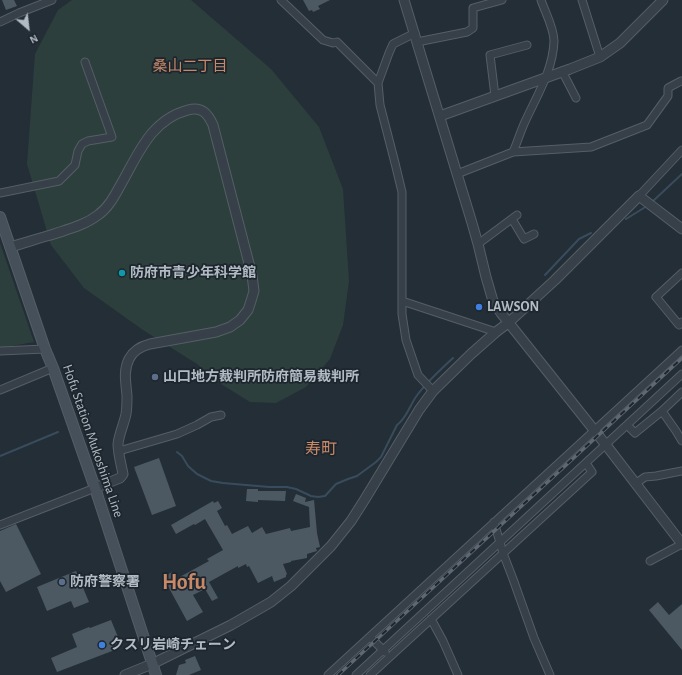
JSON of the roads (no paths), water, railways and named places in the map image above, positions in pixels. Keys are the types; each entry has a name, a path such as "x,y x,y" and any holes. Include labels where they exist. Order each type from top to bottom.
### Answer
{"main road":[{"name":"Hofu Station Mukoshima Line","path":"0,217 45,349 95,488 156,675"}],"street":[{"path":"0,22 52,0"},
{"path":"281,0 323,40 333,43 337,42 378,83"},
{"path":"404,0 440,116 494,301 508,323 682,544 650,561"},
{"path":"433,391 418,375 406,340 402,314 402,192 380,105 378,83 393,44 416,38 467,32 473,28 473,8 502,0"},
{"path":"513,152 550,67 554,40 552,29 541,0"},
{"path":"582,0 600,57"},
{"path":"440,116 600,57 620,43 662,0"},
{"path":"495,96 490,55 527,46"},
{"path":"0,193 59,180 74,165 78,151 82,144 88,141 112,136 85,62"},
{"path":"562,71 576,98"},
{"path":"457,174 513,152 591,147 647,125 668,96 668,88 680,81"},
{"path":"0,525 120,478 123,474 118,451 118,442 126,415 127,397 125,378 129,359 142,346 216,332 230,327 240,320 248,310 254,291 252,274 213,125 209,116 202,110 192,109 172,116 163,121 154,130 145,142 108,206 99,214 87,222 10,247"},
{"path":"125,675 152,664 231,625 271,602 291,586 331,546 351,521 419,410 433,391 471,354 555,280 639,196 682,150"},
{"path":"639,196 682,228"},
{"path":"478,244 515,217 524,239 534,234"},
{"path":"682,273 656,297 679,325 682,322"},
{"path":"402,301 496,332"},
{"path":"0,351 45,349"},
{"path":"328,675 428,585 494,522 682,350"},
{"path":"0,390 53,368"},
{"path":"356,675 606,446 682,374"},
{"path":"627,425 635,434 682,392"},
{"path":"662,411 682,441"},
{"path":"118,451 177,434 211,417 221,415"},
{"path":"370,675 592,472 586,463"},
{"path":"635,484 645,477 682,471"},
{"path":"494,522 503,553 534,638 550,675"},
{"path":"431,619 458,675"},
{"path":"370,636 390,657"}],"waterway":[{"path":"652,202 682,174"},
{"path":"626,219 647,206"},
{"path":"545,275 579,239 591,233"},
{"path":"177,452 182,456 188,466 197,474 211,481 269,487 287,487 296,489 311,496 325,496 336,484 357,476 381,457 397,425 406,415 415,398 430,380 453,358"},
{"path":"0,456 58,432"}],"railway":[{"path":"338,675 682,358"}],"place":[{"name":"防府市青少年科学館","path":"122,273"},
{"name":"LAWSON","path":"479,307"},
{"name":"山口地方裁判所防府簡易裁判所","path":"155,377"},
{"name":"防府警察署","path":"62,582"},
{"name":"クスリ岩崎チェーン","path":"102,645"}],"district":[{"name":"桑山二丁目","path":"190,66"},
{"name":"寿町","path":"321,449"},
{"name":"Hofu","path":"184,582"}]}
